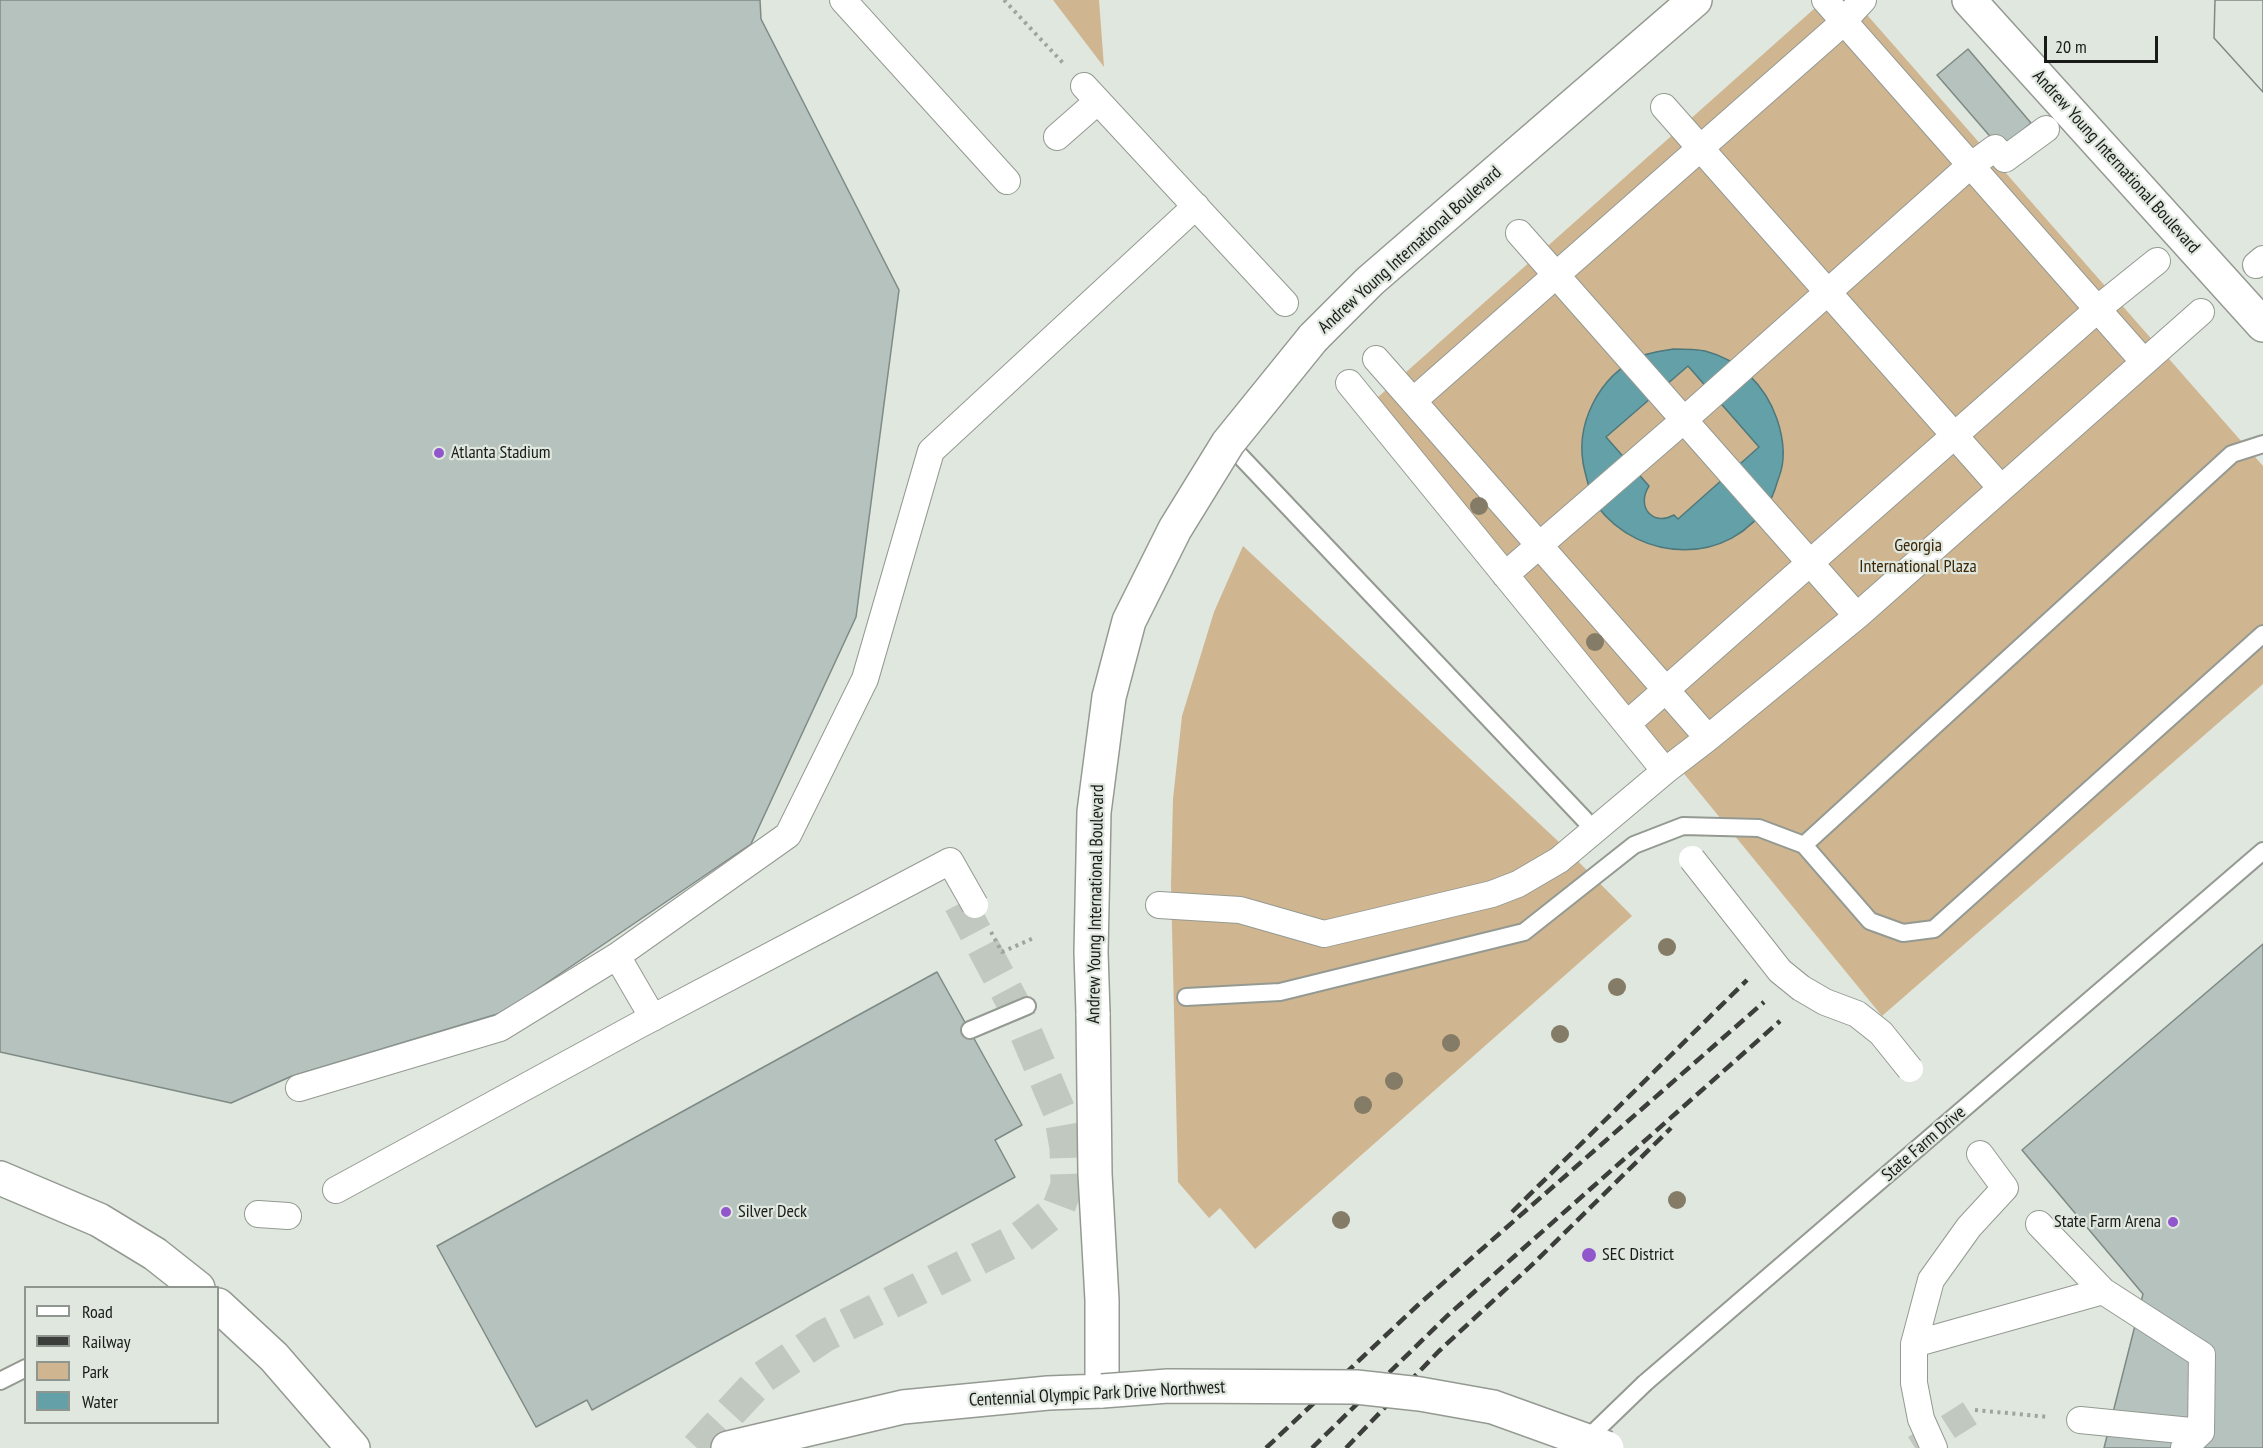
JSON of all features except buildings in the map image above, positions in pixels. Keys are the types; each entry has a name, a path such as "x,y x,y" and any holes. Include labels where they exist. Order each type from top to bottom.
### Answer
{"street":[{"path":"843,0 1007,182"},
{"name":"Andrew Young International Boulevard","path":"1102,1390 1102,1300 1095,1174 1091,952 1094,812 1109,697 1129,621 1175,529 1228,443 1313,338 1370,281 1695,0"},
{"path":"1826,0 2144,362"},
{"path":"1413,401 1844,21 1863,0"},
{"name":"Andrew Young International Boulevard","path":"1969,0 2263,325"},
{"path":"1057,137 1091,93 1285,303"},
{"path":"1664,106 2001,488"},
{"path":"1505,575 1972,165 1995,148 2005,159 2046,129"},
{"path":"299,1088 500,1028 616,956 788,835 865,679 931,451 1196,206"},
{"path":"1519,233 1857,616"},
{"path":"1627,724 2098,309 2157,261"},
{"path":"1159,905 1240,910 1324,934 1492,894 1518,884 1559,860 1857,616 2201,312"},
{"path":"1376,359 1708,738"},
{"path":"1349,383 1665,771"},
{"path":"1692,859 1780,971 1801,988 1825,1002 1857,1014 1881,1033 1910,1069"},
{"path":"336,1190 653,1018 950,861 975,905"},
{"path":"616,956 653,1018"},
{"path":"1934,1448 1920,1419 1914,1383 1914,1344 1931,1280 1969,1227 2005,1188 1980,1154"},
{"path":"0,1178 99,1220 155,1254 197,1286"},
{"path":"258,1214 288,1216"},
{"path":"2039,1224 2103,1291 2202,1355 2193,1440 2080,1420"},
{"path":"1914,1344 2103,1291"},
{"path":"219,1306 274,1357 353,1448"},
{"name":"Centennial Olympic Park Drive Northwest","path":"728,1448 903,1407 1048,1393 1168,1386 1356,1387 1420,1394 1493,1407 1591,1445"}],"lane":[{"path":"1228,443 1585,820"},
{"path":"1804,845 2232,454 2263,444"},
{"path":"1186,997 1280,992 1524,932 1634,845 1683,826 1759,828 1804,845 1870,921 1903,933 1934,929 2263,634"},
{"name":"State Farm Drive","path":"1591,1445 1645,1383 2263,851"},
{"path":"970,1030 1027,1006"},
{"path":"0,1381 24,1369"}],"path":[{"path":"1004,0 1091,93"},
{"path":"1002,952 1036,937"},
{"path":"1974,1410 2080,1420"}],"green space":[{"path":"1053,0 1099,0 1104,67"},
{"name":"Georgia International Plaza","path":"1824,0 1854,0 2263,466 2263,684 1882,1016 1377,398"},
{"path":"1243,546 1560,843 1632,916 1255,1249 1220,1208 1209,1218 1178,1182 1171,885 1173,799 1182,716 1214,612"}],"water":[{"path":"1673,349 1705,351 1718,355 1750,376 1766,395 1772,407 1781,433 1783,448 1781,470 1775,490 1769,502 1752,523 1732,538 1709,547 1684,550 1660,547 1637,539 1615,525 1597,506 1591,494 1582,455 1586,420 1601,389 1626,365 1646,355","holes":["1688,366 1759,447 1678,519 1674,515 1659,518 1653,516 1645,507 1645,493 1649,486 1606,437"]}],"tunnel":[{"path":"697,1448 763,1377 824,1336 1020,1238 1058,1209 1067,1185 1066,1148 1060,1113 1014,1005 954,892"},
{"path":"1915,1448 1975,1410"}],"railway":[{"path":"1512,1212 1747,980"},
{"path":"1266,1448 1418,1305 1764,1002"},
{"path":"1312,1448 1447,1316 1780,1021"},
{"path":"1346,1448 1439,1351 1535,1262 1671,1128"}],"place":[{"name":"Atlanta Stadium","path":"439,453"},
{"name":"Silver Deck","path":"726,1212"},
{"name":"State Farm Arena","path":"2173,1222"},
{"name":"SEC District","path":"1589,1255"}]}
